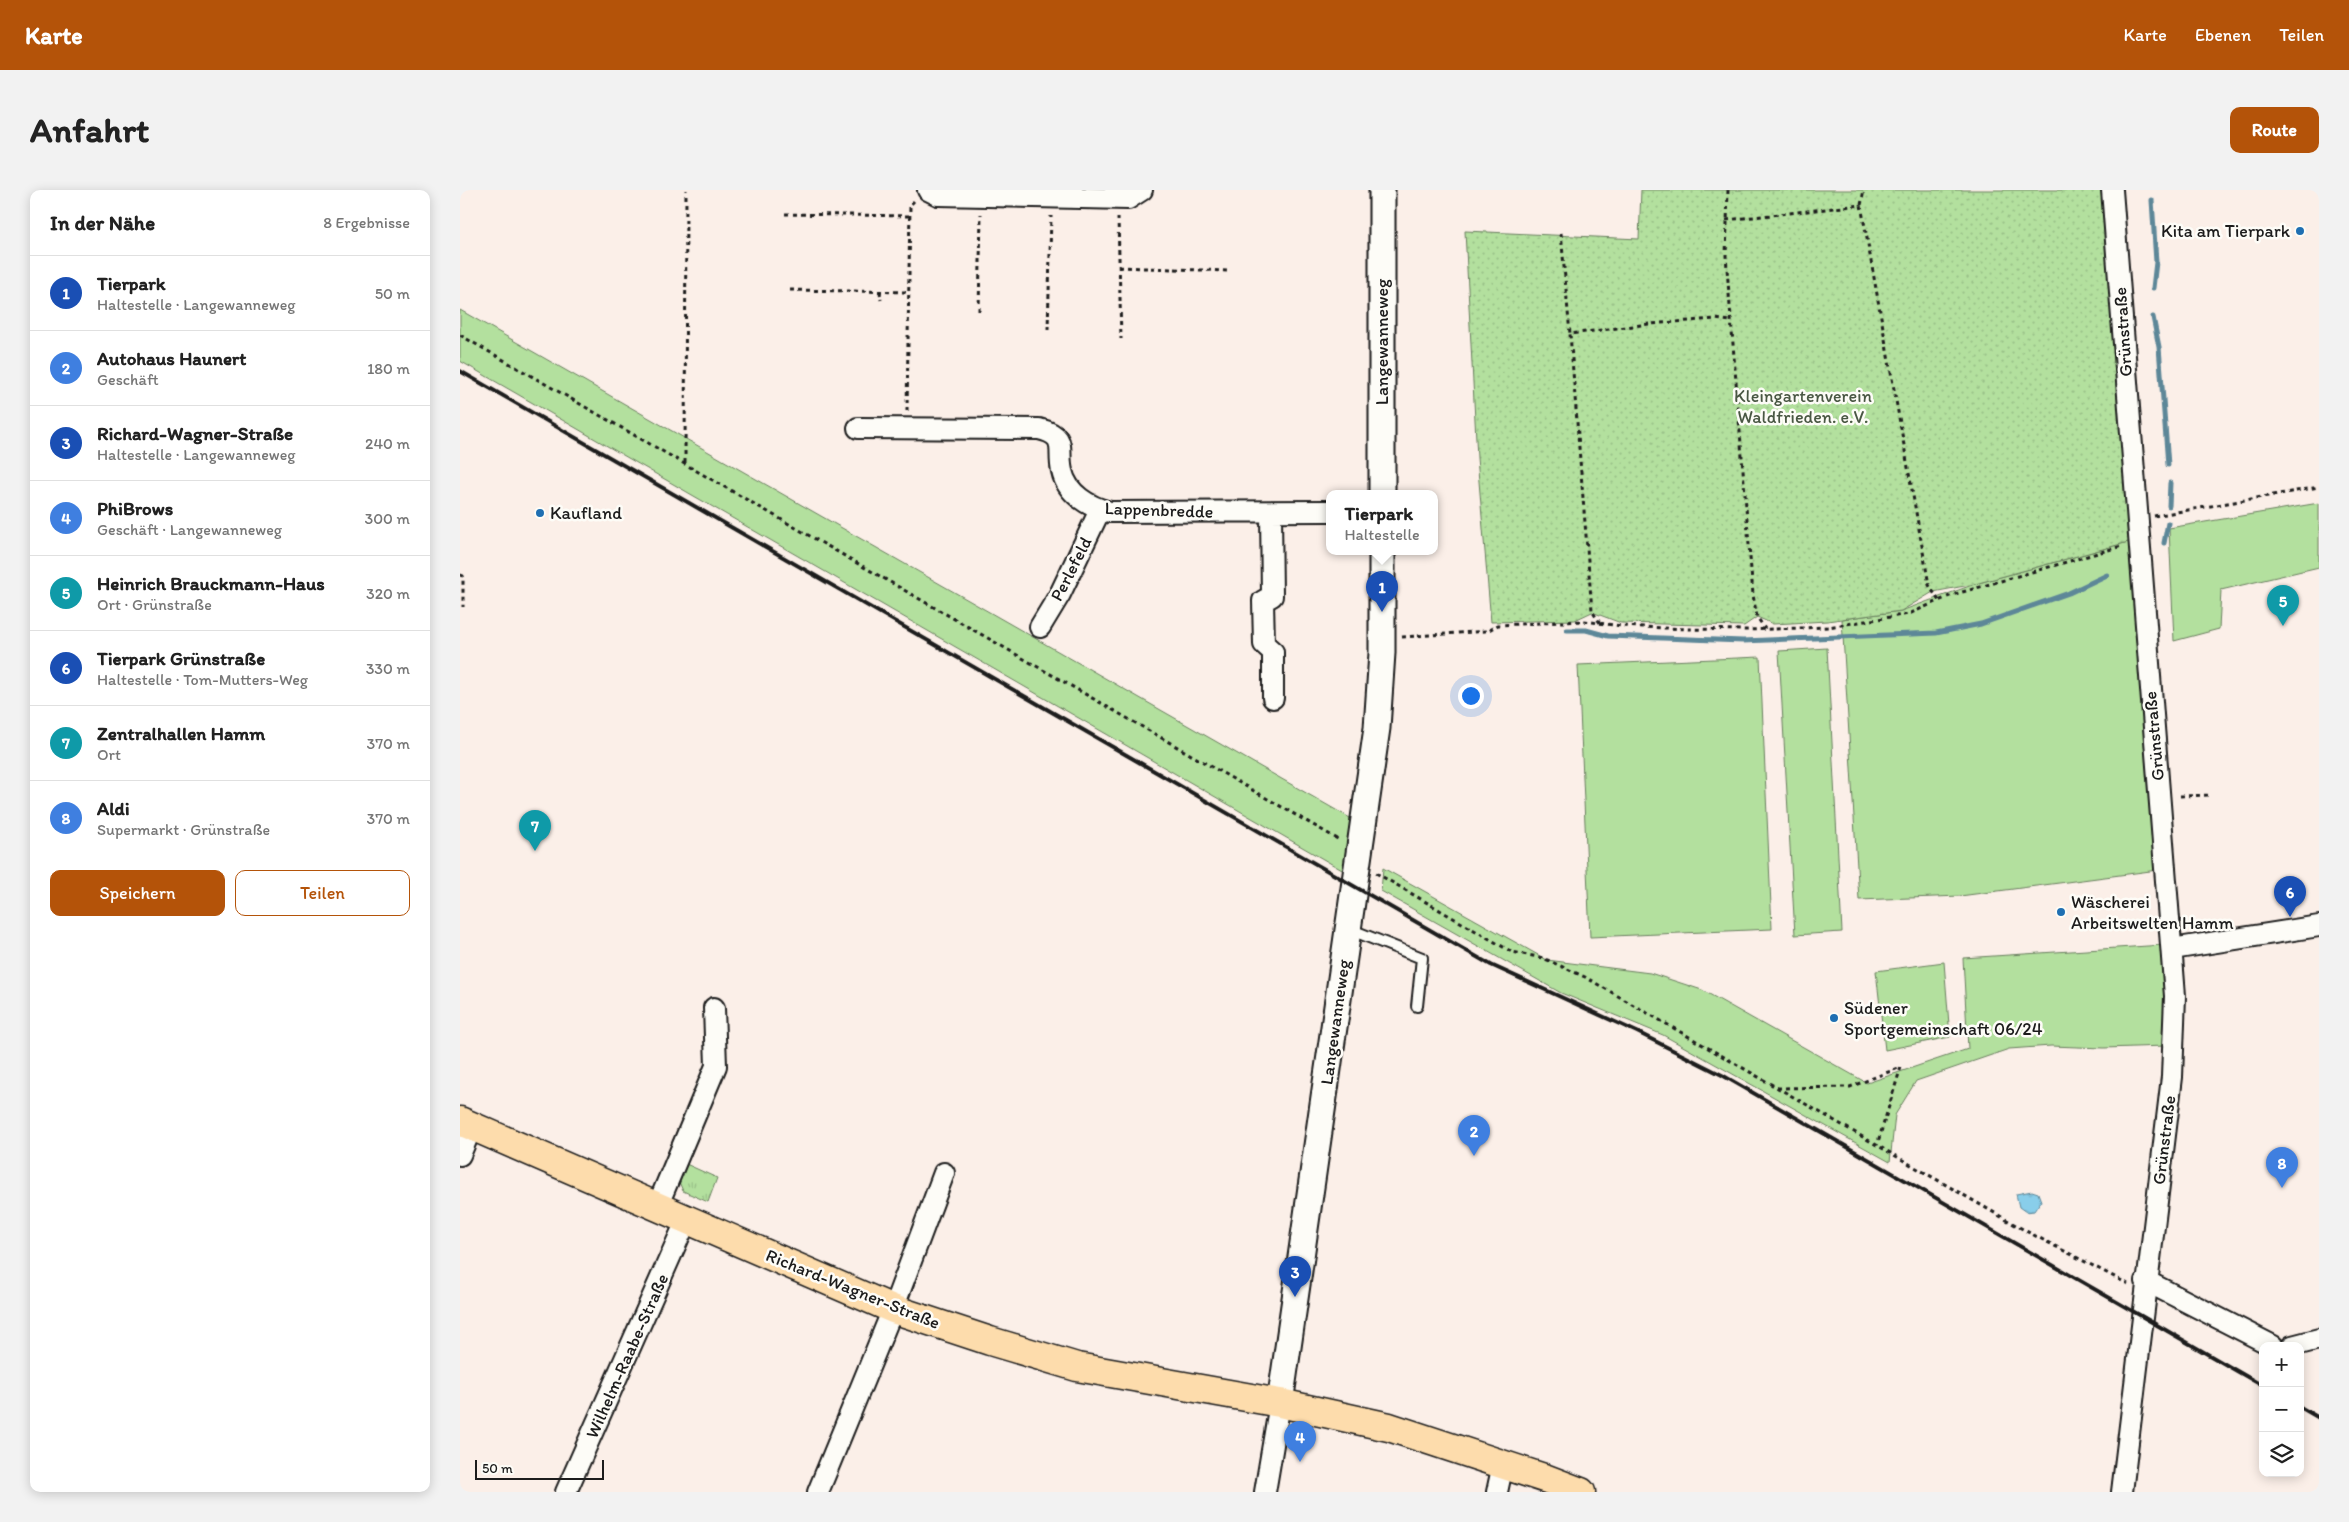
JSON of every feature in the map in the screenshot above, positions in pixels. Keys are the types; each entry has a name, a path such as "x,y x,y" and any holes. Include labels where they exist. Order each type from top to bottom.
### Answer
{"main road":[{"name":"Richard-Wagner-Straße","path":"466,1123 893,1309 990,1342 1077,1366 1280,1403 1390,1427 1581,1492"}],"street":[{"path":"924,193 938,195 1118,198 1134,197 1142,190"},
{"name":"Langewanneweg","path":"1382,190 1382,490"},
{"name":"Grünstraße","path":"2112,190 2175,996 2173,1064 2122,1492"},
{"name":"Lappenbredde","path":"858,428 1048,431 1056,436 1060,443 1061,470 1065,480 1080,499 1100,510 1119,512 1326,512"},
{"name":"Perlefeld","path":"1040,627 1060,594 1100,510"},
{"path":"1271,512 1272,596 1263,601 1264,644 1273,652 1273,698"},
{"name":"Langewanneweg","path":"1265,1492 1280,1403 1377,728 1382,638 1382,555"},
{"path":"2172,949 2319,926"},
{"path":"657,1207 716,1066 714,1008"},
{"path":"460,1155 466,1123"},
{"path":"818,1492 893,1309 944,1173"},
{"name":"Wilhelm-Raabe-Straße","path":"566,1492 687,1219"},
{"path":"2145,1287 2264,1342"},
{"path":"2304,1343 2319,1339"},
{"path":"1497,1492 1503,1464"}],"lane":[{"path":"1348,929 1422,958 1417,1006"}],"path":[{"path":"685,463 686,190"},
{"path":"1728,190 1726,220 1730,320 1753,594 1757,617 1765,629"},
{"path":"1864,190 1862,205 1929,585 1939,601"},
{"path":"907,429 910,205 924,193"},
{"path":"979,312 981,196"},
{"path":"1048,330 1051,197"},
{"path":"1118,198 1121,339"},
{"path":"1726,220 1862,205"},
{"path":"785,214 910,216"},
{"path":"1561,233 1592,612 1600,623"},
{"path":"1119,267 1228,271"},
{"path":"790,290 909,292"},
{"path":"880,291 881,300"},
{"path":"1570,334 1650,324 1715,319 1730,320"},
{"path":"460,335 685,463 747,501 1359,857 1383,876 1512,952 1543,958 1586,977 2026,1232 2145,1287"},
{"path":"2138,518 2208,508 2319,487"},
{"path":"1382,638 1487,631 1498,625 1584,621 1687,630 1828,627 1909,614 1952,595 2108,550 2140,545"},
{"path":"460,576 463,576 463,607"},
{"path":"2180,796 2212,795"},
{"path":"1776,1088 1850,1087 1902,1067 1877,1145"}],"green space":[{"name":"Kleingartenverein Waldfrieden. e.V.","path":"1641,190 2105,190 2132,541 1975,584 1933,592 1901,611 1827,621 1773,624 1757,617 1744,626 1621,623 1592,612 1575,620 1491,622 1477,458 1465,231 1639,239"},
{"path":"460,310 1357,822 1349,874 460,361"},
{"path":"2319,503 2319,567 2221,590 2219,629 2174,641 2169,528"},
{"path":"2132,541 2158,870 1960,896 1859,900 1842,619 1901,611 1975,584"},
{"path":"1827,648 1842,932 1795,935 1779,651"},
{"path":"1760,657 1772,929 1590,937 1578,665"},
{"path":"1383,868 1547,960 1650,973 1702,990 1867,1083 1968,1049 1963,958 2163,945 2166,1046 2104,1048 2051,1046 2009,1049 1916,1081 1895,1115 1890,1162 1663,1035 1561,993 1381,891"},
{"path":"1944,962 1950,1037 1885,1050 1876,971"},
{"path":"686,1164 717,1178 708,1202 683,1191 679,1182"}],"water":[{"path":"2032,1191 2038,1193 2041,1201 2034,1211 2026,1212 2019,1207 2016,1194"}],"waterway":[{"path":"2152,200 2156,262 2153,288"},
{"path":"2153,317 2159,347 2168,465"},
{"path":"2169,506 2170,483"},
{"path":"2164,543 2168,523"},
{"path":"1567,630 1586,630 1608,636 1743,641 1936,633 1981,624 2069,593 2107,575"}],"railway":[{"path":"460,371 1491,965 1637,1032 1722,1075 2259,1384"},
{"path":"2304,1409 2319,1418"}],"place":[{"name":"Kita am Tierpark","path":"2300,231"},
{"name":"Kaufland","path":"540,513"},
{"name":"Tierpark","path":"1382,612"},
{"name":"Heinrich Brauckmann-Haus","path":"2283,626"},
{"name":"Zentralhallen Hamm","path":"535,851"},
{"name":"Wäscherei Arbeitswelten Hamm","path":"2061,912"},
{"name":"Tierpark Grünstraße","path":"2290,917"},
{"name":"Südener Sportgemeinschaft 06/24","path":"1834,1018"},
{"name":"Autohaus Haunert","path":"1474,1156"},
{"name":"Aldi","path":"2282,1188"},
{"name":"Richard-Wagner-Straße","path":"1295,1297"},
{"name":"PhiBrows","path":"1300,1462"}]}
